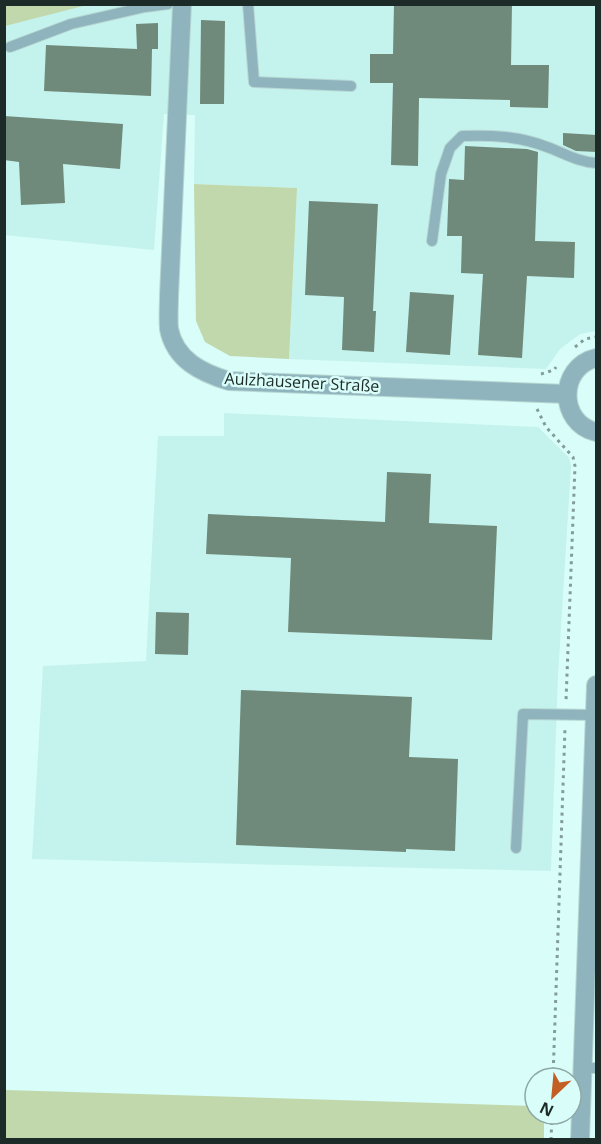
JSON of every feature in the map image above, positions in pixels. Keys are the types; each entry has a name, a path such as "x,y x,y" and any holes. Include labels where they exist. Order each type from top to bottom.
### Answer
{"street":[{"name":"Aulzhausener Straße","path":"182,4 169,328 175,345 186,360 208,374 229,381 567,393"},
{"path":"597,358 582,364 574,372 567,393 568,405 573,416 581,425 597,432"},
{"path":"586,1134 590,1068 597,685"}],"lane":[{"path":"10,47 71,24 168,4"},
{"path":"248,4 254,82 351,86"},
{"path":"432,241 441,174 450,147 462,136 492,135 530,141 585,163 597,164"},
{"path":"516,848 524,714 596,715"}],"shaded area":[{"path":"87,4 596,5 596,331 580,334 560,349 546,369 289,359 297,188 194,184 195,115 164,114 154,250 5,235 4,26"},
{"path":"224,413 538,427 569,458 571,466 558,676 551,871 32,859 43,666 146,661 158,436 224,436"}],"green space":[{"path":"5,4 87,5 5,26"},
{"path":"194,184 297,188 289,359 230,356 205,342 196,321"},
{"path":"5,1090 523,1106 523,1126 544,1126 544,1139 5,1139"}],"building":[{"path":"394,4 512,4 511,65 549,65 548,108 510,107 510,100 419,98 418,166 391,165 393,83 370,83 370,54 393,54"},
{"path":"201,20 225,21 224,104 200,104"},
{"path":"158,23 158,49 152,49 151,96 44,91 46,45 137,49 136,24"},
{"path":"4,116 123,124 120,169 63,164 65,203 21,205 19,162 4,160"},
{"path":"563,133 597,135 597,152 576,151 563,145"},
{"path":"465,146 527,149 538,152 535,241 575,242 574,278 527,276 522,358 478,355 483,274 461,273 462,236 447,236 449,179 464,180"},
{"path":"309,201 378,204 373,311 376,311 374,352 342,350 344,297 305,295"},
{"path":"410,292 454,295 450,355 406,352"},
{"path":"387,472 431,474 429,523 497,526 492,640 288,632 291,558 206,554 208,514 385,522"},
{"path":"156,612 189,613 188,655 155,654"},
{"path":"241,690 412,697 409,757 458,759 455,851 406,849 406,852 236,845"}]}
